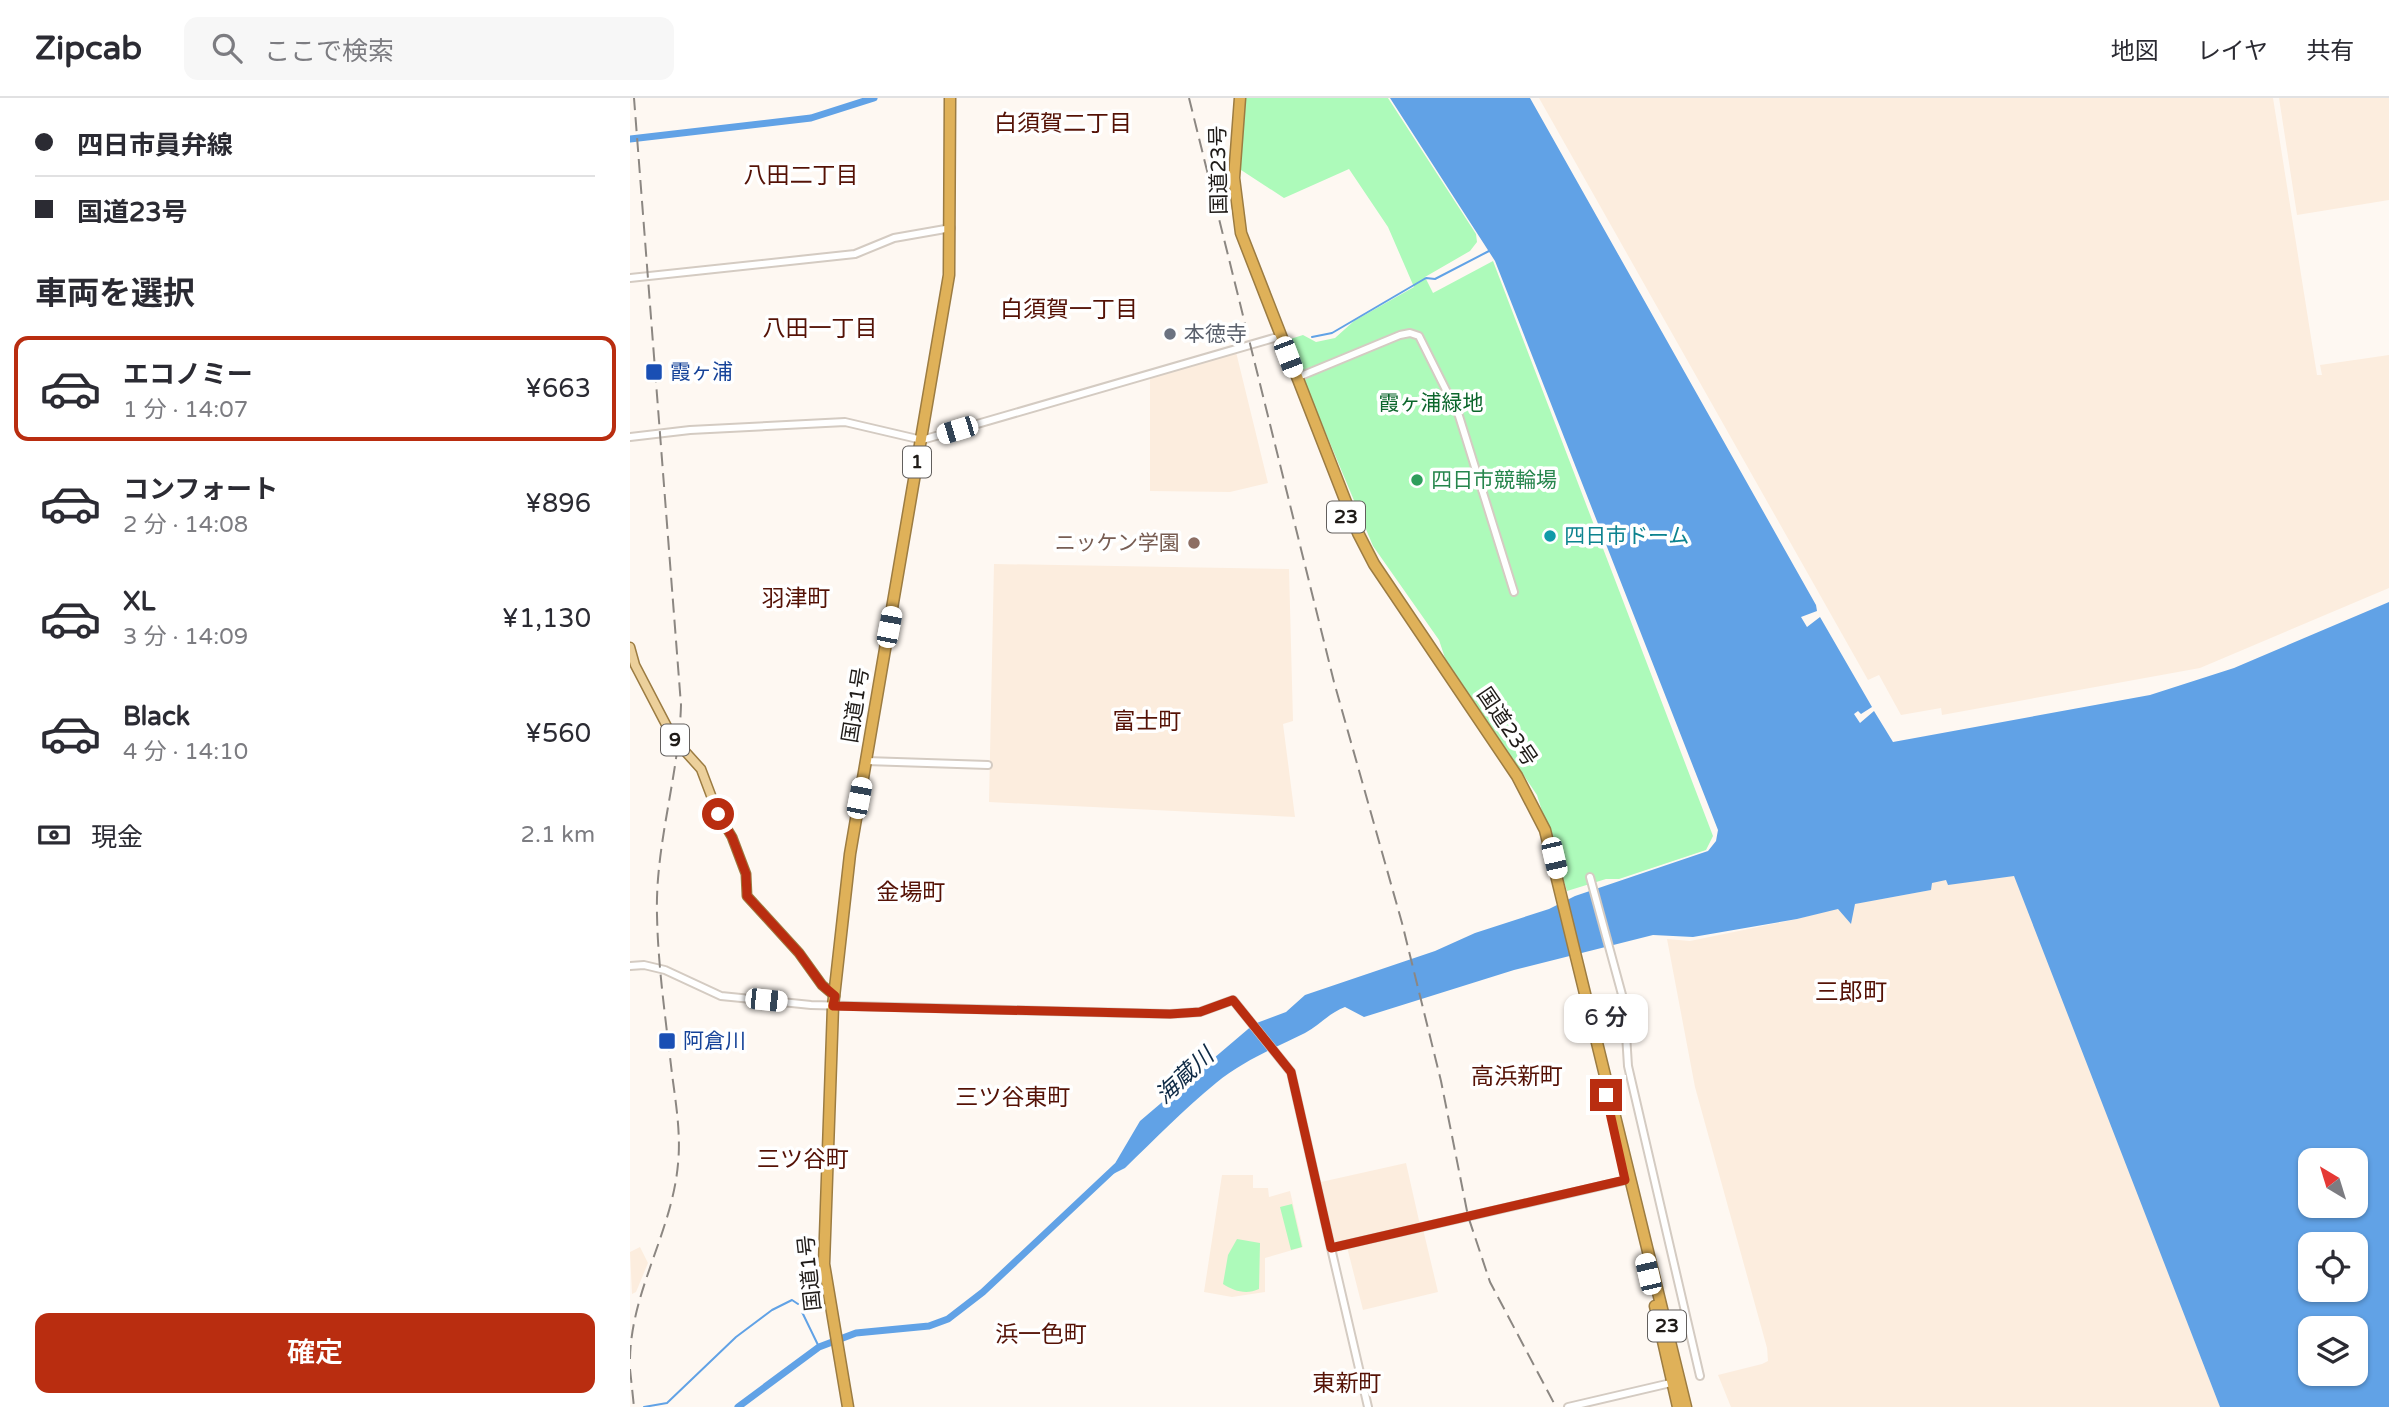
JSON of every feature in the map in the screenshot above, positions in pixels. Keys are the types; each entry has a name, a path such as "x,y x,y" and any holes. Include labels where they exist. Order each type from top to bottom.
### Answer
{"highway":[{"name":"国道1号","path":"848,1407 824,1255 834,1001 850,853 949,275 950,98"},
{"name":"国道23号","path":"1234,98 1229,161 1231,208 1240,247 1361,551 1522,793 1541,832 1561,898"},
{"name":"国道23号","path":"1240,98 1234,178 1238,220 1296,378 1370,556 1534,805 1550,844 1676,1381 1686,1407"},
{"name":"国道1号","path":"843,1364 855,1407"},
{"name":"国道23号","path":"1676,1381 1678,1407"}],"main road":[{"name":"9","path":"630,647 635,665 673,738 704,774 718,814 732,837 746,874 747,896 799,953 834,1001"}],"street":[{"path":"630,278 855,254 894,238 951,228"},
{"path":"1296,378 1400,335 1410,333 1419,336 1463,426 1514,592"},
{"path":"630,437 690,430 845,422 922,440 1274,338"},
{"path":"866,761 988,765"},
{"path":"1590,877 1626,1012 1628,1066 1700,1376"},
{"path":"630,966 644,965 665,970 721,996 1170,1014 1200,1012 1233,1000 1293,1077 1368,1407"},
{"path":"1331,1248 1628,1180"},
{"path":"1568,1407 1676,1381"}],"shaded area":[{"path":"1539,98 2273,98 2317,375 2322,375 2320,365 2389,355 2389,588 2200,668 1942,715 1941,708 1901,715 1879,675 1868,680"},
{"path":"2279,98 2389,98 2389,200 2297,215"},
{"path":"1236,352 1268,483 1230,492 1150,491 1150,377"},
{"path":"994,564 1289,569 1293,721 1283,724 1295,817 989,802"},
{"path":"2014,876 2022,892 2220,1407 1731,1407 1718,1375 1768,1361 1767,1348 1695,1087 1667,939 1690,941 1854,904 1931,890 1931,882 1938,880 1946,879 1948,885"},
{"path":"1406,1163 1420,1225 1335,1245 1321,1182"},
{"path":"1222,1175 1253,1175 1253,1188 1268,1188 1269,1197 1290,1191 1303,1247 1265,1258 1265,1292 1232,1297 1204,1292"},
{"path":"1423,1229 1438,1292 1363,1310 1347,1247"},
{"path":"640,1247 648,1263 636,1292 632,1294 630,1252"}],"green space":[{"name":"霞ヶ浦緑地","path":"1244,98 1388,98 1476,234 1477,242 1470,251 1425,277 1433,293 1493,261 1713,836 1706,850 1619,879 1606,879 1567,891 1537,795 1445,658 1439,640 1373,546 1287,340 1303,335 1316,342 1335,338 1354,321 1414,287 1388,227 1349,169 1284,198 1238,168"},
{"path":"1292,1204 1302,1247 1291,1250 1280,1207"},
{"path":"1237,1239 1260,1243 1259,1289 1240,1291 1223,1284 1228,1255"}],"water":[{"path":"1390,98 1530,98 1816,605 1817,611 1801,617 1807,627 1820,617 1872,707 1861,714 1858,711 1854,714 1860,723 1874,711 1893,742 2150,695 2234,668 2389,602 2389,1407 2220,1407 2014,876 1948,885 1946,880 1932,883 1931,890 1855,904 1851,924 1838,909 1693,937 1653,935 1514,970 1364,1017 1345,1007 1305,1033 1259,1055 1226,1075 1192,1103 1125,1168 1107,1177 1140,1121 1254,1024 1286,1012 1305,995 1435,951 1475,933 1549,909 1575,896 1708,851 1716,841 1718,830 1495,261"}],"waterway":[{"path":"630,139 811,118 874,98"},
{"path":"1312,337 1332,333 1426,278 1435,279 1489,251"},
{"name":"海蔵川","path":"738,1407 819,1347 856,1333 929,1326 948,1319 983,1292 1116,1167"},
{"path":"644,1407 667,1403 736,1337 772,1310 792,1300 798,1304"},
{"path":"802,1312 819,1347"}],"railway":[{"path":"630,1359 637,1309 668,1214 678,1164 678,1119 661,975 657,889 681,705 634,98"},
{"path":"1189,98 1334,682 1402,923 1441,1081 1468,1216 1490,1282 1556,1407"},
{"path":"630,1369 634,1407"}],"place":[{"name":"本徳寺","path":"1170,334"},
{"name":"霞ヶ浦","path":"654,372"},
{"name":"四日市競輪場","path":"1417,480"},
{"name":"四日市ドーム","path":"1550,536"},
{"name":"ニッケン学園","path":"1194,543"},
{"name":"阿倉川","path":"667,1041"}],"district":[{"name":"白須賀二丁目","path":"1063,124"},
{"name":"八田二丁目","path":"801,176"},
{"name":"白須賀一丁目","path":"1069,310"},
{"name":"八田一丁目","path":"820,329"},
{"name":"羽津町","path":"796,599"},
{"name":"富士町","path":"1147,722"},
{"name":"金場町","path":"911,893"},
{"name":"三郎町","path":"1851,992"},
{"name":"高浜新町","path":"1517,1077"},
{"name":"三ツ谷東町","path":"1013,1098"},
{"name":"三ツ谷町","path":"803,1160"},
{"name":"浜一色町","path":"1041,1335"},
{"name":"東新町","path":"1347,1384"}],"route":[{"path":"718,814 729,828 746,874 747,896 799,953 826,990 835,996 833,1006 1170,1014 1200,1012 1233,1000 1293,1077 1331,1248 1625,1180 1606,1095"}]}
